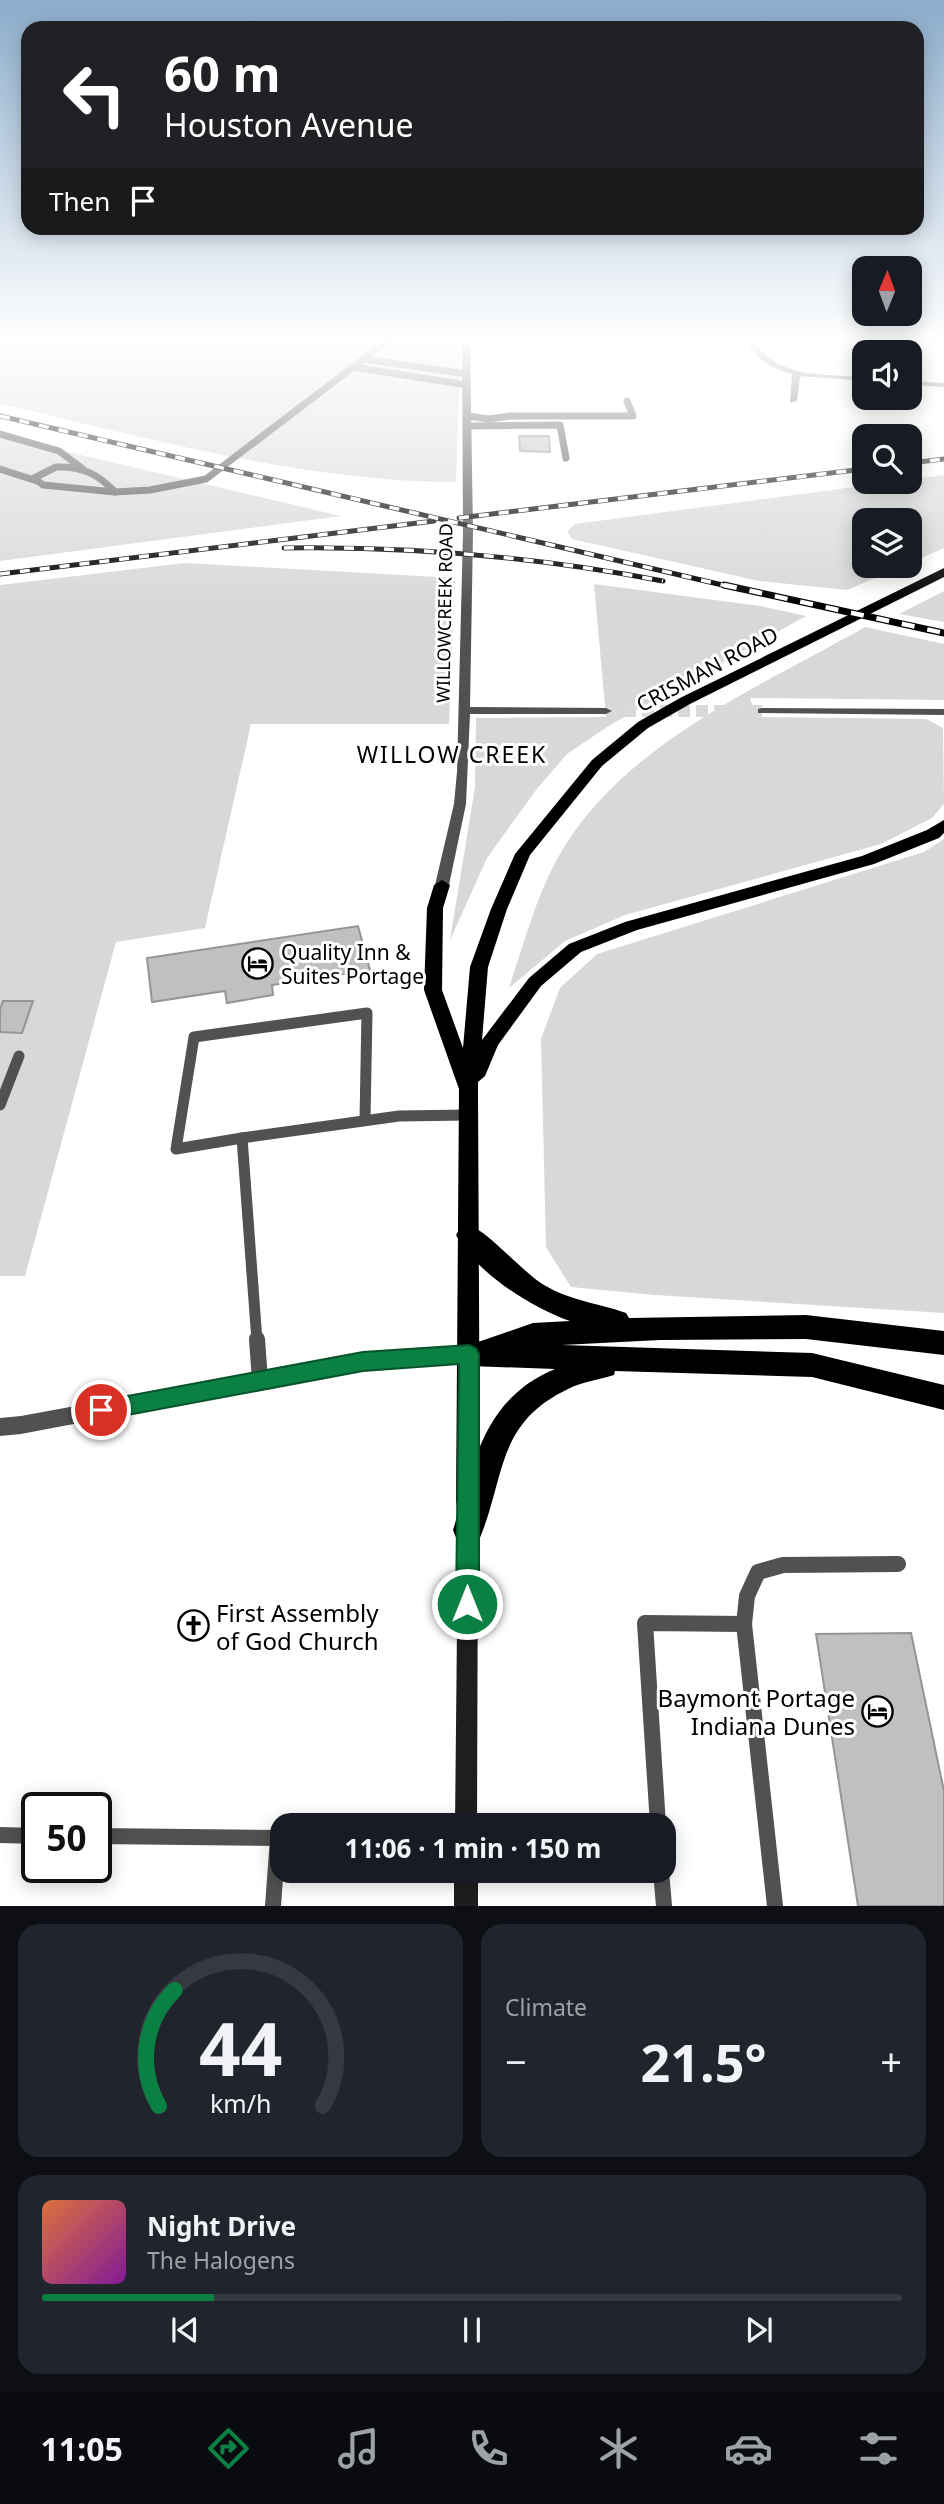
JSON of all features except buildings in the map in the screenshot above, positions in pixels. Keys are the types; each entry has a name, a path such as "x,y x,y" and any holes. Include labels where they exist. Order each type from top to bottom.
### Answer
{"highway":[{"path":"469,1235 510,1277 542,1299 583,1316 660,1328"},
{"path":"469,1354 533,1335 660,1328 806,1327 944,1343"},
{"path":"469,1354 812,1365 940,1395"},
{"path":"468,1530 499,1435 528,1399 553,1381 590,1368 651,1359"}],"main road":[{"name":"CRISMAN ROAD","path":"468,1093 479,967 499,909 523,854 554,812 597,763 642,725 685,701 944,572"},
{"path":"468,1093 490,1042 535,982 575,948 631,926 868,860 933,834 944,825"},
{"path":"442,885 435,908 433,989 468,1093 466,1813"},
{"path":"466,1883 466,1906"}],"street":[{"name":"WILLOWCREEK ROAD","path":"442,885 460,804 465,710 468,428"},
{"path":"465,710 606,710"},
{"path":"762,711 944,712"},
{"path":"0,1427 363,1362 469,1354"}],"lane":[{"path":"0,469 37,481 87,491 150,490 206,479 273,428"},
{"path":"561,428 566,458"},
{"path":"0,435 59,451 83,470"},
{"path":"37,481 34,478 46,469 67,467 99,476 115,492"},
{"path":"365,1120 367,1013 194,1037 176,1149 399,1116 468,1115"},
{"path":"0,1105 19,1056"},
{"path":"242,1138 260,1381"},
{"path":"775,1906 744,1624 747,1596 758,1572 783,1565 898,1564"},
{"path":"657,1813 645,1623 744,1624"},
{"path":"0,1835 21,1836"},
{"path":"112,1836 278,1838 273,1906"},
{"path":"662,1883 664,1906"}],"shaded area":[{"path":"102,428 458,428 456,482 341,475 170,444"},
{"path":"0,436 341,516 0,561"},
{"path":"944,475 944,548 922,558 922,508 852,508 852,578 875,578 847,590 759,581 572,539 567,531 575,524 852,487 852,494 922,494 922,478"},
{"path":"185,563 455,578 449,724 251,724 205,928 116,942 25,1276 0,1276 0,585"},
{"path":"594,584 760,606 806,616 610,725 567,754 536,790 487,858 450,940 475,787 476,718 606,717"},
{"path":"944,591 944,622 899,614"},
{"path":"865,627 944,644 944,700 750,698 756,717 926,719 943,728 944,804 932,818 881,844 625,915 565,941 509,988 548,877 566,844 593,807 662,745 743,694"},
{"path":"944,839 944,1313 655,1295 571,1287 546,1247 541,1039 560,988 597,954 924,852"}],"tunnel":[{"path":"606,711 762,711"}],"railway":[{"path":"51,428 731,587"},
{"path":"922,462 944,459"},
{"path":"459,518 852,470"},
{"path":"0,574 434,521"},
{"path":"284,548 427,551 521,559 663,581"},
{"path":"724,585 944,633"}],"place":[{"name":"Quality Inn & Suites Portage","path":"258,964"},
{"name":"First Assembly of God Church","path":"193,1626"},
{"name":"Baymont Portage Indiana Dunes","path":"878,1711"}],"district":[{"name":"WILLOW CREEK","path":"452,754"}],"route":[{"path":"101,1410 363,1362 469,1354 467,1604"}]}
